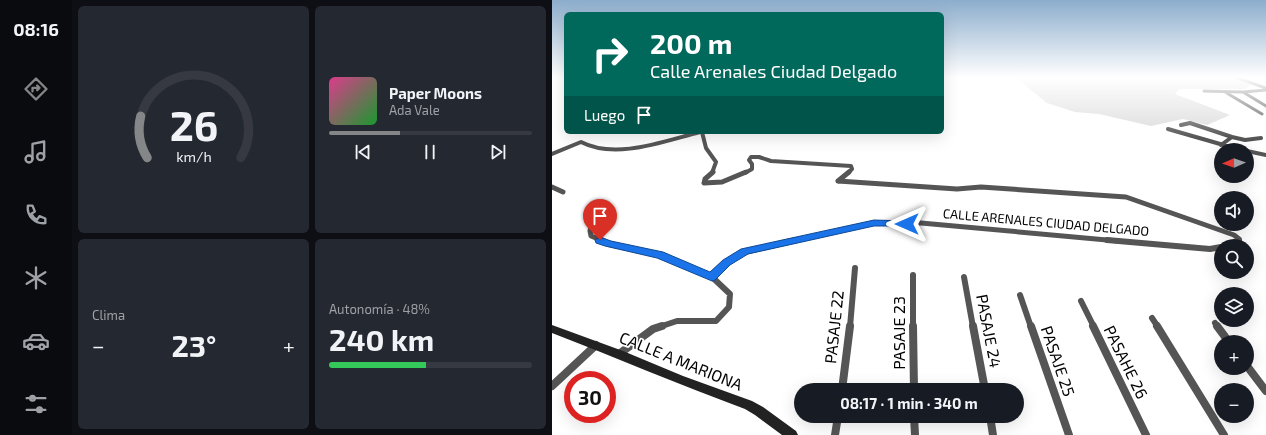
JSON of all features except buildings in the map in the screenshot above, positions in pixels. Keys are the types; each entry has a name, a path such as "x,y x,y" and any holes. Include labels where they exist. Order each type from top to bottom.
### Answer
{"main road":[{"name":"CALLE A MARIONA","path":"552,329 748,405 759,411 792,435"}],"street":[{"path":"1235,97 1262,114"},
{"path":"1252,97 1266,106"},
{"path":"1181,125 1190,123 1245,140 1261,138"},
{"path":"1168,129 1217,143"},
{"path":"552,154 581,142 589,146 625,150 693,134"},
{"name":"CALLE ARENALES CIUDAD DELGADO","path":"702,134 706,148 716,162 713,173 705,179 704,183 717,183 744,175 752,170 752,164 749,160 754,156 772,161 851,166 852,170 838,181 957,189 981,187 1126,197 1234,235 1239,239"},
{"path":"1223,143 1232,137"},
{"path":"1254,153 1266,156"},
{"path":"552,187 563,192"},
{"path":"594,212 590,231 591,236 609,244 660,255 712,277 730,294 729,307 716,321 677,321 653,329 619,354"},
{"name":"CALLE ARENALES CIUDAD DELGADO","path":"712,277 726,263 744,252 874,223 921,223 1121,242 1210,249 1214,248"},
{"name":"PASAJE 22","path":"843,383 856,268"},
{"name":"PASAJE 23","path":"913,275 914,383"},
{"name":"PASAJE 24","path":"964,277 984,383"},
{"name":"PASAJE 25","path":"1020,295 1069,435"},
{"name":"PASAHE 26","path":"1081,301 1146,435"},
{"path":"1152,318 1224,435"},
{"path":"552,386 596,345"},
{"path":"1254,375 1266,391"},
{"path":"835,435 837,423"},
{"path":"914,423 915,435"},
{"path":"991,423 994,435"}],"shaded area":[{"path":"1040,97 1184,97 1230,115 1207,125 1183,119 1151,126 1099,114 1075,112 1047,103"}],"route":[{"path":"600,240 609,244 660,255 712,277 726,263 744,252 874,223 907,224"}]}
